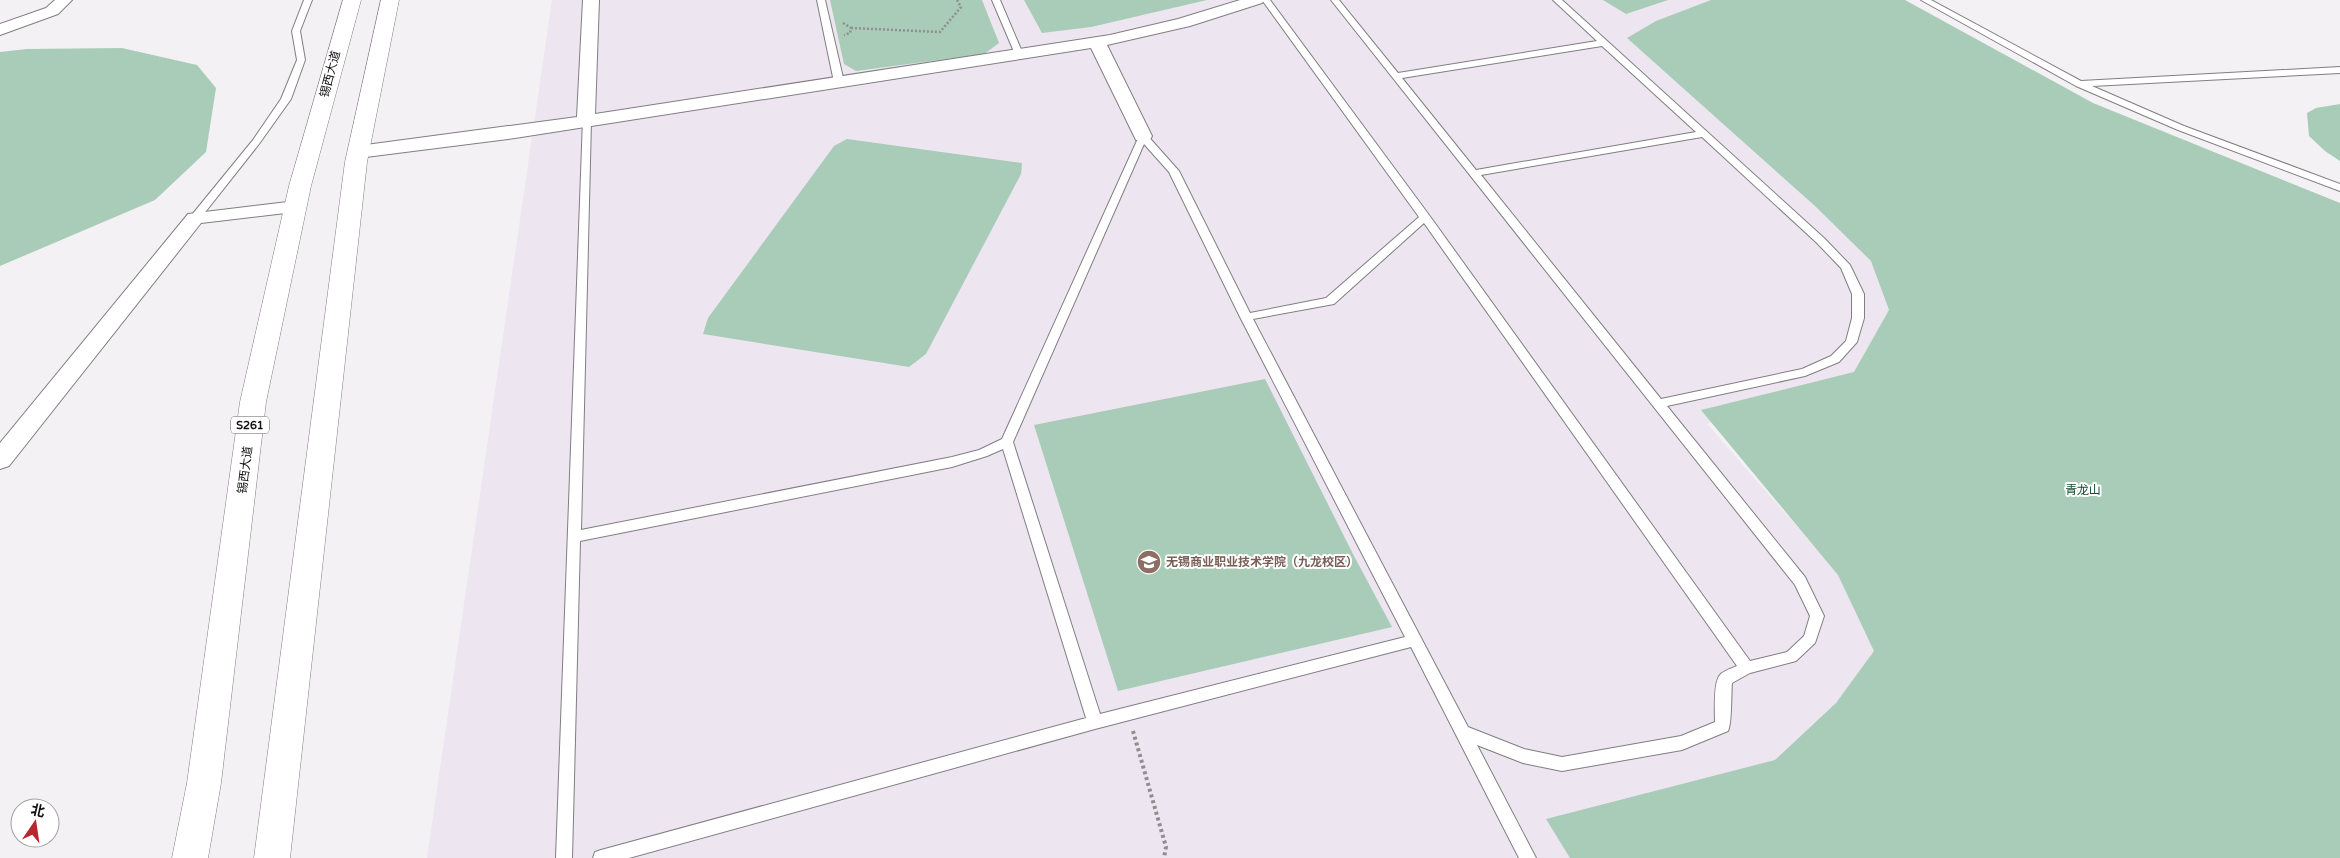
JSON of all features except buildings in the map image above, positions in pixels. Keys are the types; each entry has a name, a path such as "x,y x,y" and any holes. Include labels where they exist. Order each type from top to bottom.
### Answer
{"main road":[{"name":"锡西大道","path":"190,858 204,783 253,402 296,206 352,0"},
{"path":"272,858 358,152 390,0"}],"street":[{"path":"0,30 52,11 64,0"},
{"path":"586,121 591,0"},
{"path":"358,152 586,121 1097,42 1154,32 1256,0"},
{"path":"1097,42 1143,136"},
{"path":"0,460 195,218 296,206"}],"lane":[{"path":"195,218 256,142 286,99 301,60 296,31 308,0"},
{"path":"821,0 839,82"},
{"path":"996,0 1019,54"},
{"path":"1266,0 1426,217 1747,668"},
{"path":"1336,0 1800,581 1817,616 1810,639 1791,657 1747,668 1725,679 1722,706 1723,726 1682,743 1562,764 1523,756 1463,732"},
{"path":"1557,0 1846,267 1858,294 1858,318 1851,342 1836,358 1806,372 1658,404"},
{"path":"1925,0 2079,84 2181,128 2340,188"},
{"path":"1397,76 1603,43"},
{"path":"2079,84 2340,70"},
{"path":"564,858 586,121"},
{"path":"1475,174 1702,134"},
{"path":"1095,722 1007,442 1143,136 1174,171 1246,316 1528,858"},
{"path":"1246,316 1330,301 1426,217"},
{"path":"574,537 952,462 983,453 1007,442"},
{"path":"602,858 1095,722 1416,640"}],"path":[{"path":"851,28 940,32 962,7 957,0"},
{"path":"1128,714 1166,847 1164,858"}],"shaded area":[{"name":"无锡商业职业技术学院（九龙校区）","path":"552,0 1763,0 1999,339 1707,424 1949,700 1622,858 427,858"}],"green space":[{"path":"830,0 982,0 999,43 984,54 856,71 844,64"},
{"path":"1024,0 1207,0 1091,27 1042,33"},
{"path":"1603,0 1668,0 1626,14"},
{"name":"青龙山","path":"1711,0 1905,0 2093,103 2340,203 2340,858 1570,858 1546,819 1775,760 1836,703 1874,651 1838,575 1701,410 1854,372 1889,310 1871,261 1815,206 1627,38 1656,21"},
{"path":"122,48 197,65 216,88 206,152 155,200 0,266 0,52 27,49"},
{"path":"2340,104 2340,161 2325,151 2309,136 2307,113 2316,108"},
{"path":"847,139 1022,163 1021,174 926,354 909,367 703,334 708,318 834,146"},
{"path":"1265,379 1392,627 1118,691 1034,425"}],"place":[{"name":"无锡商业职业技术学院（九龙校区）","path":"1149,562"}]}
